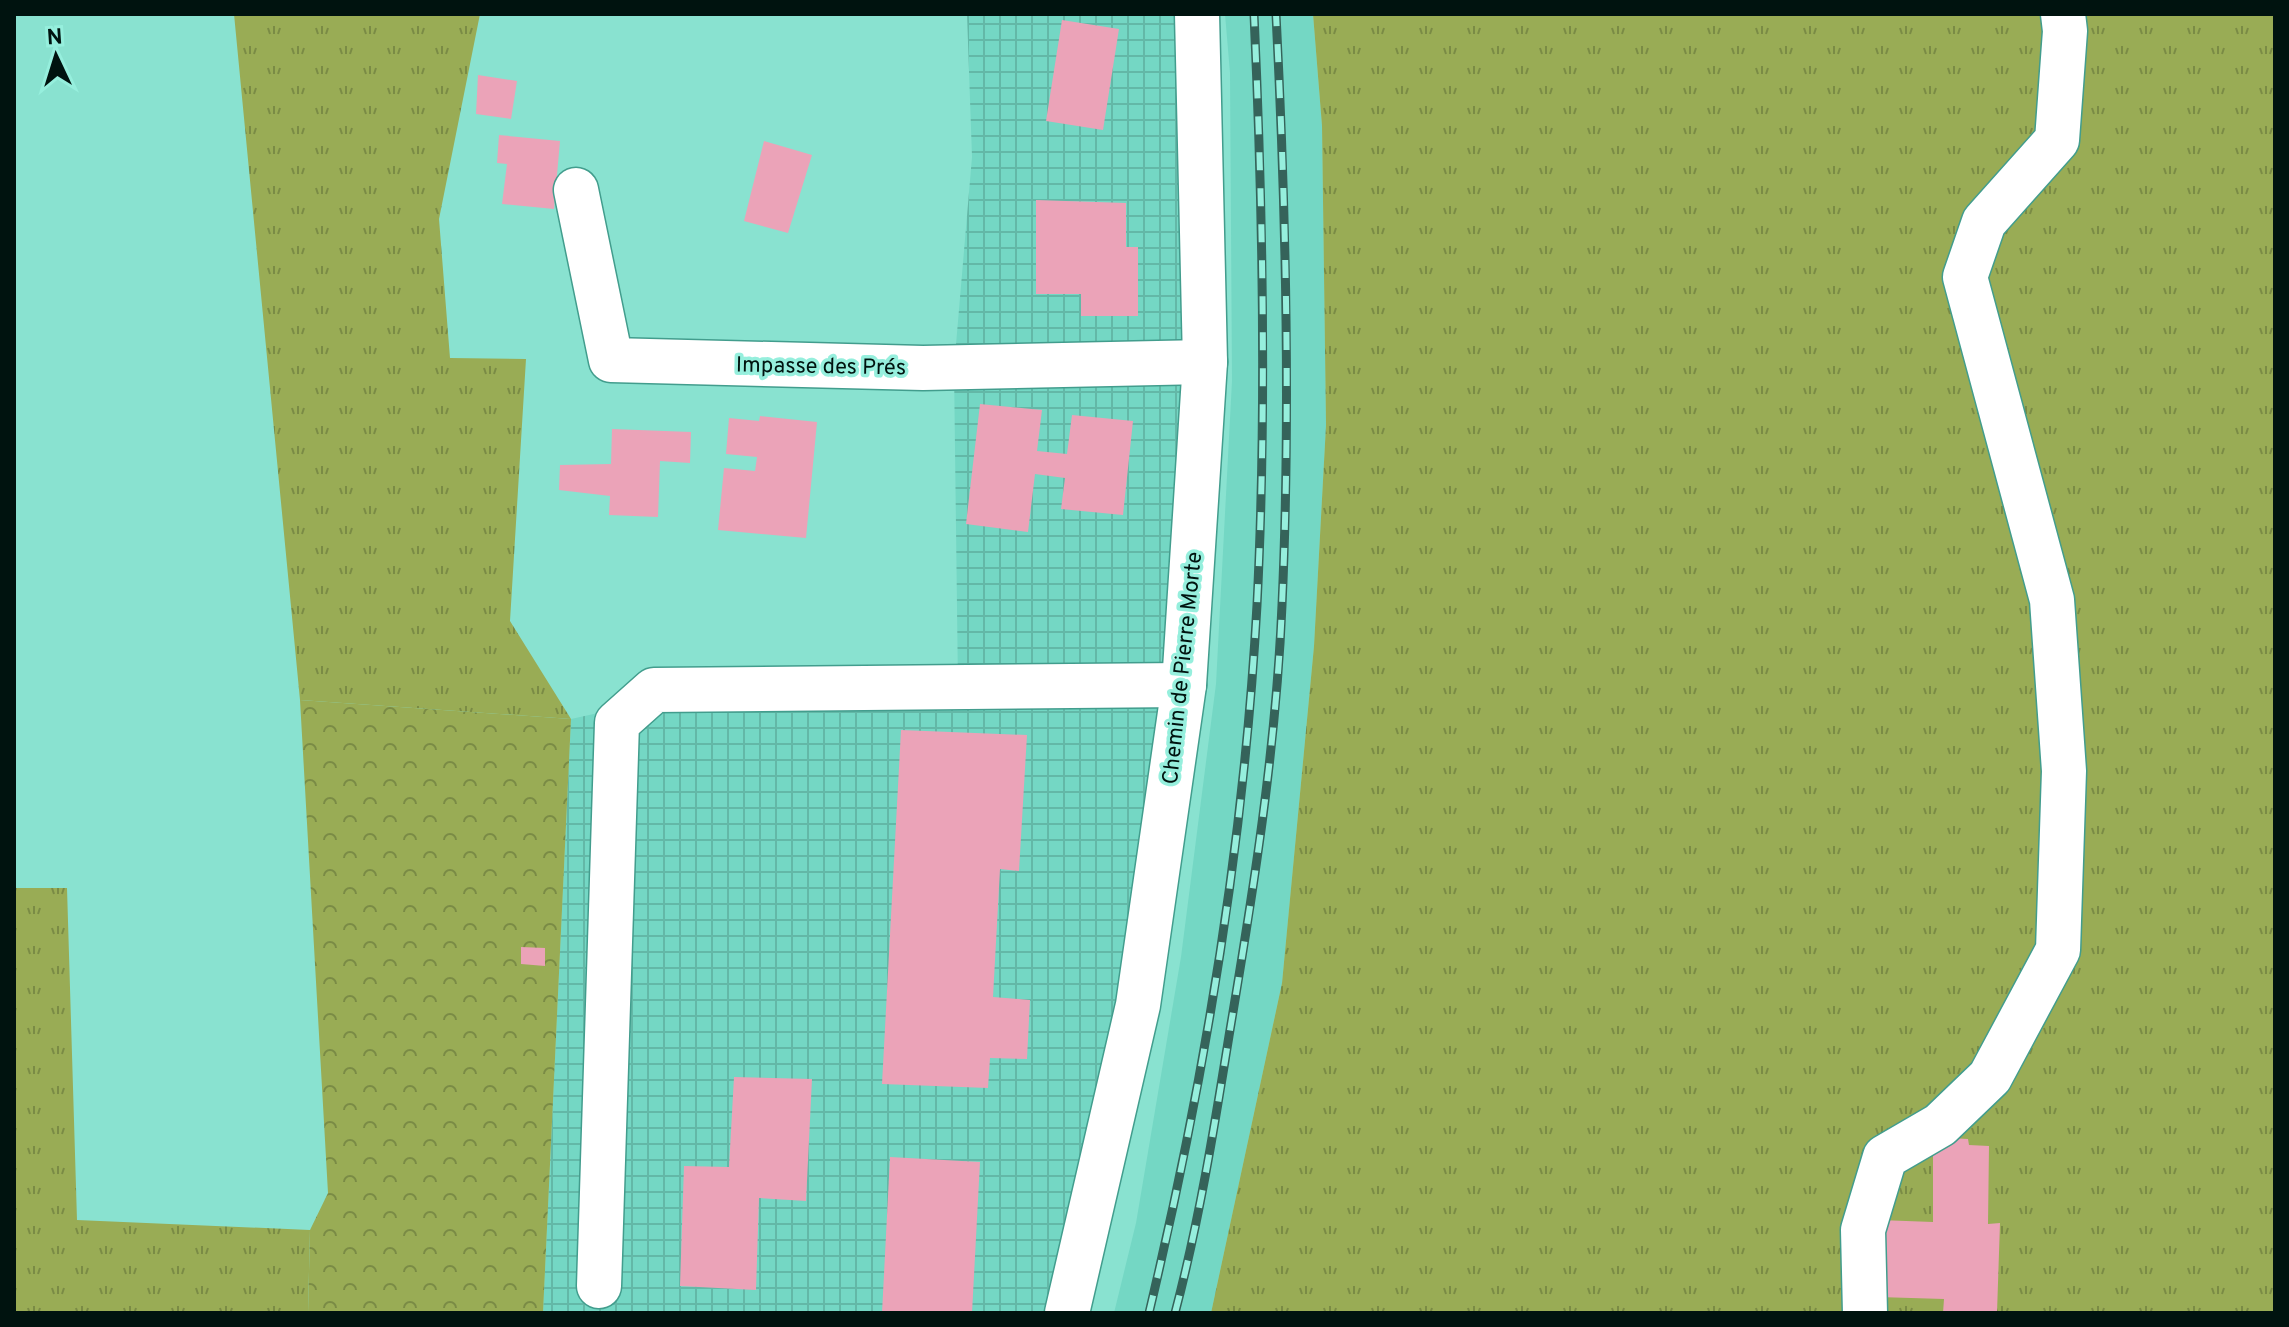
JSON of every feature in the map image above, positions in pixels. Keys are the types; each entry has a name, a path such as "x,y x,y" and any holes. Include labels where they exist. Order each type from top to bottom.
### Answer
{"street":[{"name":"Chemin de Pierre Morte","path":"1067,1313 1138,1005 1184,685 1205,362 1197,14"},
{"path":"1865,1313 1863,1230 1885,1157 1940,1125 1990,1077 2058,950 2064,771 2052,600 1965,277 1984,222 2057,140 2065,31 2063,14"},
{"name":"Impasse des Prés","path":"576,190 611,360 923,368 1205,362"},
{"path":"599,1286 617,723 654,690 1184,685"}],"shaded area":[{"path":"967,14 1189,14 1184,685 1065,1313 543,1313 571,719 702,690 958,687 954,368 972,157"},
{"path":"1225,14 1313,14 1322,126 1326,425 1314,646 1282,983 1211,1313 1114,1313 1136,1223 1181,957 1216,684 1232,381 1230,73"}],"green space":[{"path":"234,14 480,14 439,219 450,358 526,359 510,621 571,719 300,700"},
{"path":"1313,14 2275,14 2275,1313 1211,1313 1282,983 1314,646 1326,425 1322,126"},
{"path":"300,700 571,719 543,1313 308,1313 310,1230 328,1193"},
{"path":"14,888 67,888 77,1220 310,1230 308,1313 14,1313"}],"building":[{"path":"1062,20 1119,29 1103,130 1046,121"},
{"path":"478,75 517,81 511,119 476,114"},
{"path":"499,135 560,141 554,209 502,204 507,164 497,163"},
{"path":"764,141 812,155 788,233 744,221"},
{"path":"1036,200 1126,203 1126,247 1138,247 1138,316 1081,316 1081,294 1036,294"},
{"path":"980,404 1042,410 1037,451 1067,454 1072,415 1133,421 1123,515 1061,509 1065,478 1035,474 1028,532 966,524"},
{"path":"760,416 817,422 806,538 718,530 724,468 755,471 757,457 726,454 729,418 759,421"},
{"path":"612,429 691,432 690,463 660,461 658,517 609,515 610,496 559,490 560,465 611,464"},
{"path":"901,730 1027,735 1019,871 1000,869 993,997 1030,1000 1027,1059 990,1058 988,1088 882,1084"},
{"path":"521,947 545,948 545,966 521,964"},
{"path":"734,1077 812,1079 806,1201 759,1198 756,1290 680,1286 684,1166 729,1167"},
{"path":"1950,1138 1968,1139 1969,1145 1989,1146 1988,1224 2000,1223 1997,1313 1943,1313 1944,1299 1878,1297 1879,1220 1933,1222 1933,1146 1950,1145"},
{"path":"890,1157 980,1162 972,1313 882,1313"}],"railway":[{"path":"1149,1313 1187,1138 1219,962 1251,694 1260,531 1263,383 1262,236 1254,14"},
{"path":"1175,1313 1218,1106 1247,929 1275,713 1285,531 1287,383 1276,14"}]}
